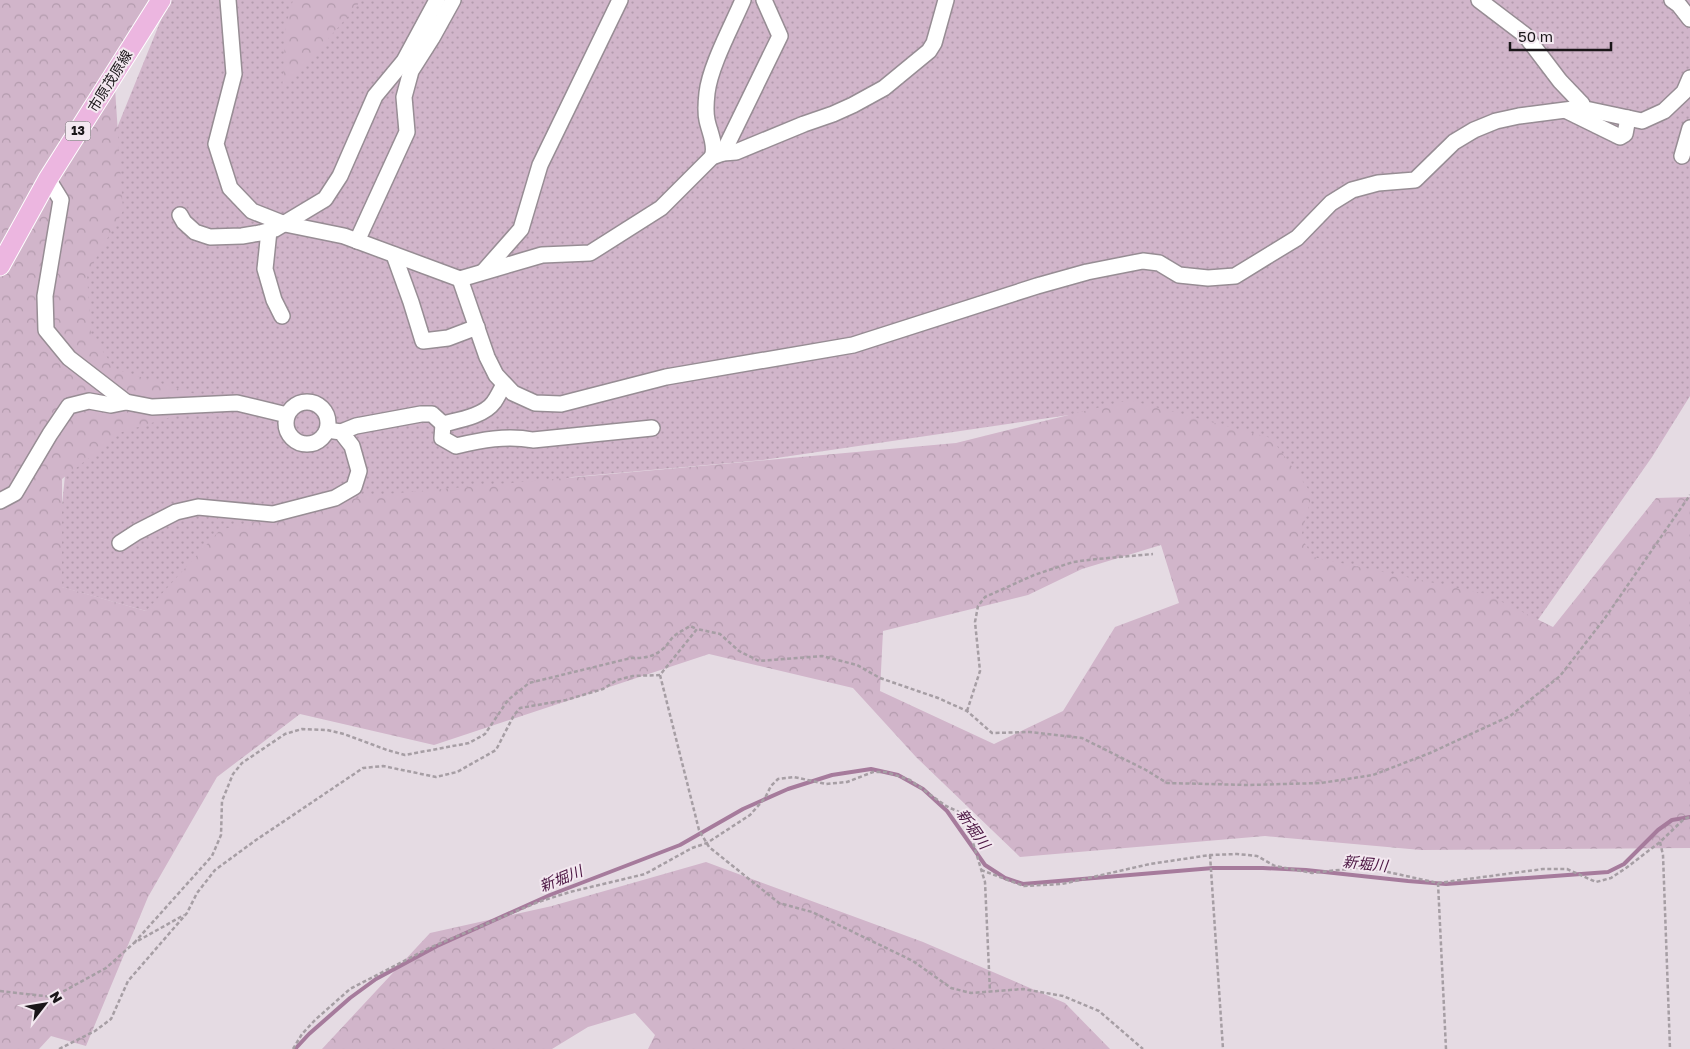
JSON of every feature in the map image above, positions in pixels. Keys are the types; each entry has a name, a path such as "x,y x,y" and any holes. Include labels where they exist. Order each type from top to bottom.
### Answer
{"main road":[{"name":"市原茂原線","path":"0,266 48,178 161,0"}],"street":[{"path":"228,0 234,74 216,144 230,188 252,211 285,224 344,236 460,279 542,255 590,253 661,208 718,155 780,36 764,0"},
{"path":"180,215 195,232 210,237 242,236 269,231 285,224 325,198 340,176 375,96 404,62 437,0"},
{"path":"357,241 408,132 404,111 404,97 411,71 453,0"},
{"path":"483,272 521,230 540,165 620,0"},
{"path":"743,0 707,89 705,105 707,119 714,153 718,155 736,152 833,114 884,88 929,51 934,43 946,0"},
{"path":"1479,0 1525,35 1560,82 1582,104 1581,108"},
{"path":"1672,0 1679,5 1690,19"},
{"path":"460,279 486,357 496,375 513,393 536,403 561,404 666,377 853,345 1037,286 1087,272 1143,261 1159,263 1179,275 1208,278 1235,276 1297,238 1331,202 1352,190 1378,182 1415,180 1454,142 1474,130 1496,121 1518,116 1581,108 1642,121 1664,110 1684,92 1690,78"},
{"path":"1564,110 1620,137 1625,134 1628,118"},
{"path":"1682,156 1690,128"},
{"path":"48,178 61,200 44,296 46,330 69,358 126,402"},
{"path":"269,231 265,270 274,300 282,316"},
{"path":"394,255 423,341 448,338 477,327"},
{"path":"443,424 459,421 482,411 494,403 504,384"},
{"path":"0,501 15,492 69,406 89,401 111,405 126,402 152,407 237,403 287,415"},
{"path":"120,543 176,512 198,507 273,514 335,498 354,487 359,471 352,446 334,431 321,408 314,403 298,404 287,415 286,424 293,438 308,444 316,442 334,431 421,414 432,414 443,424"},
{"path":"443,424 442,438 456,446 484,440 522,438 533,440 652,428"}],"path":[{"path":"0,991 53,997 106,968 134,943 212,856 221,835 222,801 233,774 242,763 285,734 302,729 327,730 405,755 469,743 485,734 508,700 529,684 631,658 652,656 666,647 673,637 690,626 720,634 739,651 759,661 822,656 857,665 880,678 938,698 967,711 992,733 1030,732 1082,738 1146,770 1167,783 1248,786 1303,784 1373,775 1430,754 1510,716 1560,676 1605,618 1690,495"},
{"path":"967,711 980,671 975,622 978,606 984,597 1034,575 1073,562 1097,558 1153,554"},
{"path":"59,1049 95,1031 111,1019 128,981 187,913 198,893 215,870 363,768 383,766 436,777 457,772 496,750 514,715 520,708 566,700 603,689 616,680 633,676 660,675 697,629"},
{"path":"660,675 699,830 709,847 779,903 812,912 913,961 951,988 972,993 1023,989 1063,996 1099,1011 1143,1049"},
{"path":"293,1049 302,1034 315,1020 350,990 429,948 538,902 570,892 645,874 692,848 707,843 750,815 778,779 794,777 826,784 847,782 873,772 886,772 910,780 968,819 970,834 985,882 990,992"},
{"path":"981,870 1024,886 1062,884 1150,864 1210,855 1237,854 1257,856 1275,866 1312,873 1365,867 1438,883 1543,869 1567,869 1596,882 1611,878 1660,842 1684,819 1690,817"},
{"path":"1660,842 1664,856 1670,1049"},
{"path":"1210,855 1222,1049"},
{"path":"1438,883 1446,1049"},
{"path":"134,943 187,913"}],"green space":[{"path":"0,0 161,0 115,88 123,211 87,274 91,334 115,369 220,402 122,432 62,479 62,587 146,611 220,530 365,496 956,443 1129,400 1271,438 1312,494 1301,537 1313,557 1486,594 1553,627 1656,498 1690,497 1690,848 1421,850 1265,836 1020,857 916,757 853,688 709,654 434,745 300,714 217,777 148,897 86,1046 51,1036 39,1049 0,1049","holes":["1161,545 1179,603 1115,627 1063,711 994,744 880,691 883,631 1028,595 1082,569"]},
{"path":"169,0 1690,0 1690,396 1652,457 1521,644 1310,588 1069,415 763,460 572,477 146,611 61,587 62,505 95,182"},
{"path":"293,0 360,0 357,6 282,91 286,25"},
{"path":"706,862 923,942 1065,1003 1110,1049 648,1049 655,1035 635,1013 588,1027 552,1049 322,1049 430,933 552,906"}],"waterway":[{"name":"新堀川","path":"295,1049 350,998 376,979 437,946 550,895 680,845 743,809 788,789 832,775 871,769 898,775 923,789 947,811 985,865 1005,878 1023,884 1213,868 1306,870 1446,884 1608,872 1624,864 1658,830 1672,820 1690,817"}]}
